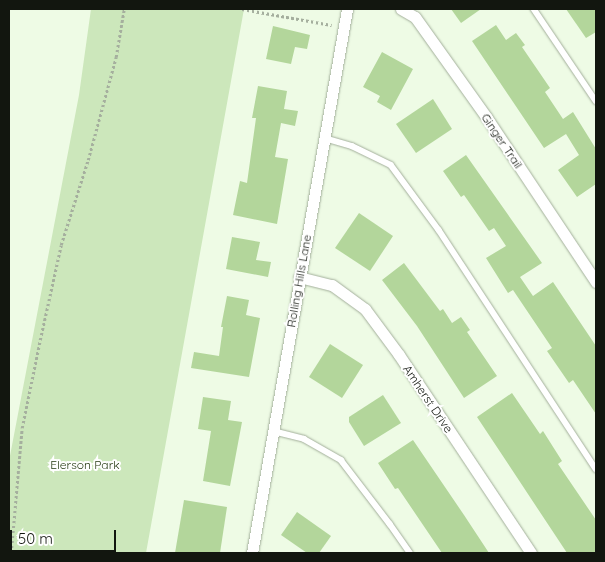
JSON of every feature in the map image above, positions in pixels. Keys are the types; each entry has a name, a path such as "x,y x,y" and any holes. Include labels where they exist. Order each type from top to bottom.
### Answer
{"street":[{"name":"Rolling Hills Lane","path":"252,553 347,9"},
{"name":"Ginger Trail","path":"401,9 415,17 487,118 596,282"},
{"name":"Amherst Drive","path":"299,277 332,285 365,309 399,355 531,553"}],"lane":[{"path":"534,9 596,101"},
{"path":"324,138 352,146 392,165 439,230 596,469"},
{"path":"273,431 304,439 341,460 410,553"}],"path":[{"path":"11,553 22,428 40,340 61,245 88,160 116,57 124,9"},
{"path":"242,9 343,27"}],"green space":[{"name":"Elerson Park","path":"91,9 244,9 146,553 9,553 9,461 79,95"}],"building":[{"path":"451,9 481,9 461,23"},
{"path":"566,9 596,9 596,32 586,38"},
{"path":"496,25 506,40 516,33 525,45 522,47 550,88 545,92 563,119 573,112 596,149 596,184 577,197 558,170 579,155 566,134 544,148 472,41"},
{"path":"273,26 310,35 307,49 295,47 291,64 266,59"},
{"path":"382,52 413,69 391,110 377,102 380,96 363,87"},
{"path":"258,86 287,91 284,109 298,111 295,126 281,123 275,157 288,159 277,224 233,215 240,181 247,183 256,118 252,118"},
{"path":"433,99 452,129 416,153 396,124"},
{"path":"466,155 542,263 520,277 533,296 553,282 596,346 596,414 573,380 569,383 547,351 552,348 513,290 508,293 486,258 506,246 494,228 489,231 464,195 461,197 443,171"},
{"path":"359,213 393,236 370,271 335,248"},
{"path":"232,237 260,242 256,260 271,262 268,277 226,269"},
{"path":"404,263 440,311 443,309 452,323 461,317 470,330 467,332 497,376 464,398 417,326 382,280"},
{"path":"227,296 249,300 246,315 260,318 249,377 191,368 194,352 219,356 223,327 221,327"},
{"path":"330,344 363,365 342,398 309,377"},
{"path":"512,393 540,434 543,431 562,461 558,464 596,520 596,553 567,553 477,417"},
{"path":"383,395 401,423 364,446 349,422 349,417"},
{"path":"203,397 231,401 228,420 242,422 230,486 203,481 211,431 198,429"},
{"path":"413,440 489,553 442,553 398,488 395,489 378,463"},
{"path":"184,500 227,507 220,553 175,553"},
{"path":"297,512 331,536 319,553 307,553 281,535"}]}
